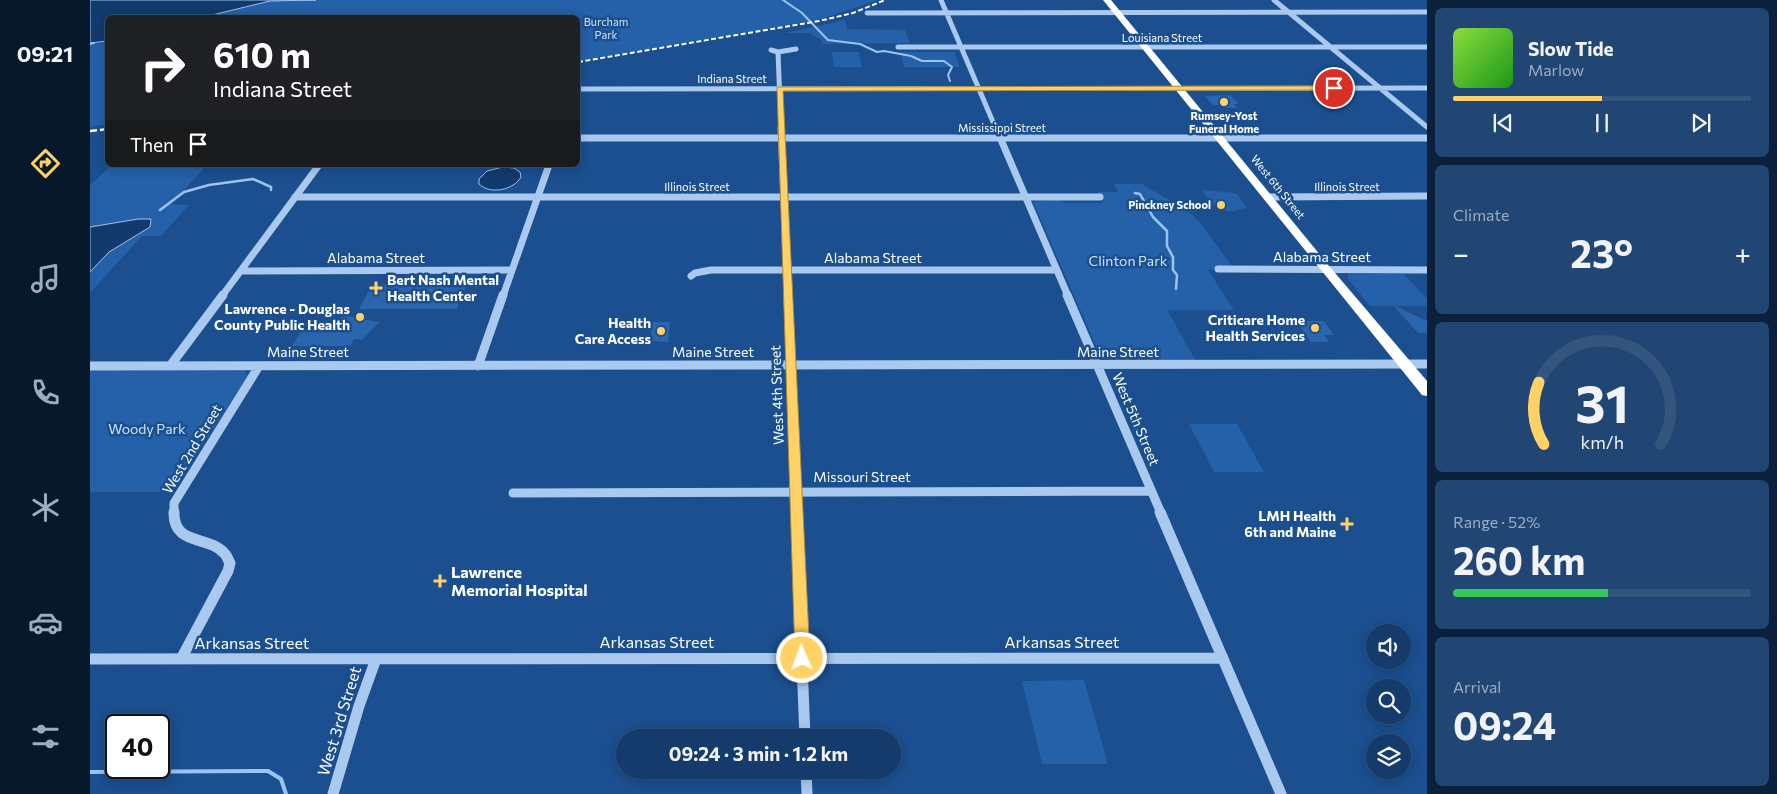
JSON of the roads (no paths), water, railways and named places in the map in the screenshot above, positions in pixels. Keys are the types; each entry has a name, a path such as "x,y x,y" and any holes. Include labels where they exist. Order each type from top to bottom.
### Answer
{"highway":[{"name":"West 6th Street","path":"1107,0 1326,270 1427,391"}],"street":[{"name":"West 5th Street","path":"941,0 1281,794"},
{"path":"1274,0 1427,127"},
{"path":"867,12 1427,12"},
{"name":"Louisiana Street","path":"898,47 1427,47"},
{"path":"770,50 778,52 796,49"},
{"name":"West 4th Street","path":"778,52 805,729"},
{"name":"Indiana Street","path":"580,89 1427,88"},
{"name":"Mississippi Street","path":"580,138 1427,138"},
{"path":"170,366 318,167"},
{"path":"478,366 548,167"},
{"name":"Illinois Street","path":"1267,197 1427,196"},
{"name":"Illinois Street","path":"295,197 1100,197"},
{"name":"Alabama Street","path":"241,270 512,270"},
{"name":"Alabama Street","path":"691,276 695,273 711,270 1057,270"},
{"name":"Alabama Street","path":"1218,270 1427,270"},
{"name":"Maine Street","path":"90,366 1098,366 1427,364"},
{"name":"West 2nd Street","path":"181,659 228,571 230,563 227,555 212,545 182,534 174,520 174,503 259,366"},
{"name":"Missouri Street","path":"513,493 1151,491"},
{"name":"Arkansas Street","path":"90,659 1223,658"},
{"name":"West 3rd Street","path":"333,794 376,659"},
{"path":"806,779 807,794"}],"waterway":[{"path":"783,0 802,13 828,40 860,44 877,52 884,51 911,56 922,61 944,61 952,67 948,75 950,81"},
{"path":"90,44 94,43"},
{"path":"160,210 184,192 209,185 253,179 271,187 271,190"},
{"path":"1135,193 1140,194 1153,217 1167,231 1167,246 1173,257 1173,270 1177,275 1176,289"},
{"path":"90,772 268,771 281,779 286,794"}],"railway":[{"path":"580,62 819,21 853,13 885,0"},
{"path":"90,131 105,129"}],"place":[{"name":"Rumsey-Yost Funeral Home","path":"1224,102"},
{"name":"Pinckney School","path":"1221,205"},
{"name":"Bert Nash Mental Health Center","path":"376,288"},
{"name":"Lawrence - Douglas County Public Health","path":"360,317"},
{"name":"Criticare Home Health Services","path":"1315,328"},
{"name":"Health Care Access","path":"661,331"},
{"name":"LMH Health 6th and Maine","path":"1347,524"},
{"name":"Lawrence Memorial Hospital","path":"440,581"}],"park label":[{"name":"Burcham Park","path":"606,28"},
{"name":"Clinton Park","path":"1128,261"},
{"name":"Woody Park","path":"147,429"}]}
